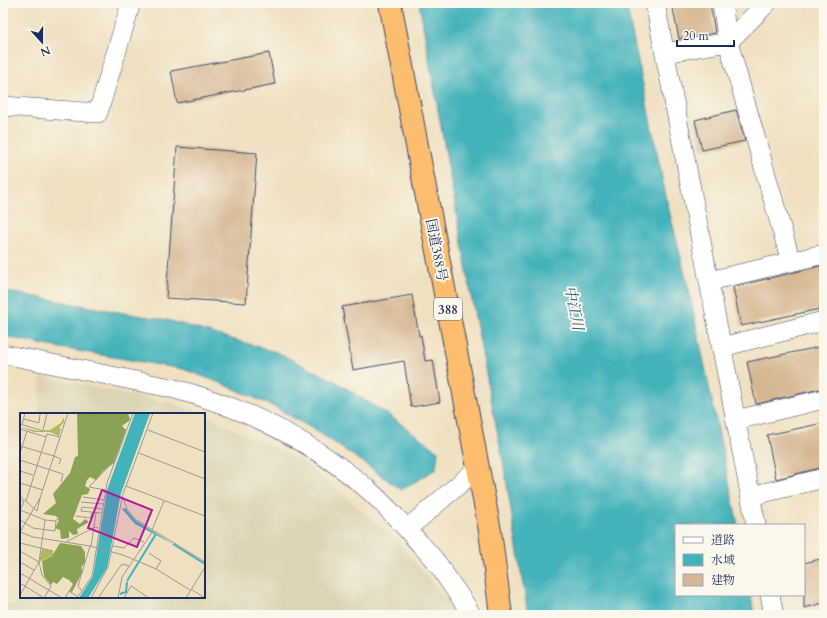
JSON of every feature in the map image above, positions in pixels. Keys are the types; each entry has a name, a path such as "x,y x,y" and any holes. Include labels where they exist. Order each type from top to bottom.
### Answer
{"highway":[{"name":"国道388号","path":"390,3 490,530 501,615"}],"street":[{"path":"3,106 98,113 131,3"},
{"path":"655,3 756,524"},
{"path":"722,3 728,42 791,262"},
{"path":"665,53 728,42 767,3"},
{"path":"709,281 824,254"},
{"path":"722,347 824,321"},
{"path":"3,354 194,394 252,416 304,443 333,463 382,502 437,562 471,615"},
{"path":"736,420 824,399"},
{"path":"407,529 478,468"},
{"path":"751,496 824,478"},
{"path":"770,596 774,615"}],"shaded area":[{"path":"40,376 188,407 201,413 39,413"},
{"path":"205,415 303,462 389,533 448,601 455,615 3,615 3,604 35,604 36,598 205,598"}],"water":[{"name":"中江川","path":"419,3 626,3 668,206 688,286 738,524 675,524 675,596 751,596 754,615 528,615 503,461 475,317"},
{"path":"3,291 167,320 276,352 333,380 390,416 438,451 436,469 401,490 321,434 277,408 228,386 183,369 49,346 3,336"}],"building":[{"path":"672,3 710,3 715,33 679,39"},
{"path":"269,53 275,84 177,103 171,71"},
{"path":"736,110 745,141 702,150 695,120"},
{"path":"177,147 257,153 246,303 166,298"},
{"path":"824,265 824,308 741,326 733,287"},
{"path":"412,295 425,361 433,360 440,402 411,407 404,361 353,370 342,307"},
{"path":"824,346 824,388 756,404 747,362"},
{"path":"824,423 824,467 776,479 767,435"},
{"path":"824,558 824,603 804,608 805,596 805,563"}]}
